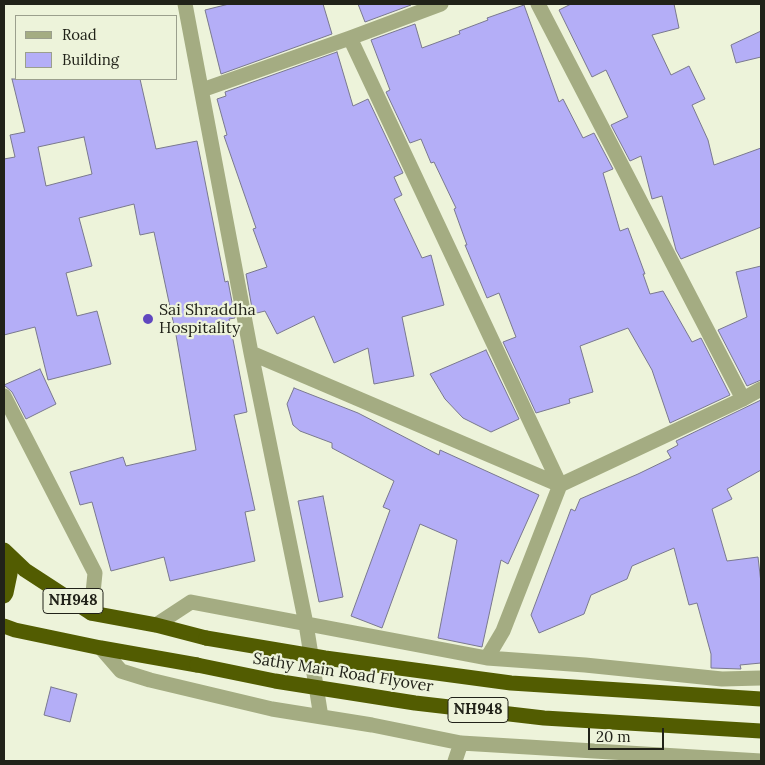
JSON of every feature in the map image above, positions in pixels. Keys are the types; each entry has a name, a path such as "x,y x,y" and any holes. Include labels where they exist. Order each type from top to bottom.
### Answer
{"highway":[{"name":"NH948","path":"7,553 25,570 91,613 156,625"},
{"path":"4,596 10,574 7,553"},
{"name":"Sathy Main Road Flyover","path":"156,625 206,638 325,658 511,683 761,699"},
{"name":"NH948","path":"4,626 101,648"},
{"name":"Sathy Main Road Flyover","path":"101,648 276,681 415,704 544,718 761,731"}],"street":[{"path":"185,4 251,353 306,624 321,717"},
{"path":"202,90 441,4"},
{"path":"538,4 744,400"},
{"path":"350,38 560,484"},
{"path":"251,353 560,484"},
{"path":"487,658 504,631 560,484 744,400 761,389"},
{"path":"4,396 95,573 91,613"},
{"path":"156,625 191,602 487,658 722,679 761,678"},
{"path":"101,648 121,671 150,680 272,709 372,725 461,743 761,761"},
{"path":"455,761 461,743"}],"building":[{"path":"229,4 323,4 332,34 221,74 205,10"},
{"path":"358,4 410,4 411,5 365,22"},
{"path":"571,4 674,4 679,28 652,35 671,75 689,66 705,99 692,105 708,140 714,165 761,148 761,227 681,259 676,250 662,196 652,199 641,156 630,161 611,125 628,117 606,70 592,77 559,10"},
{"path":"524,5 559,102 563,99 583,138 594,133 613,169 603,173 620,231 628,228 645,274 643,274 650,294 663,291 692,342 701,338 730,395 670,423 652,370 628,328 580,346 593,392 569,399 570,403 536,413 503,342 516,337 499,293 487,298 465,245 467,245 454,209 456,208 434,162 431,163 421,139 410,143 386,92 390,90 371,40 415,24 422,48 460,34 459,31 488,20 487,18"},
{"path":"761,31 761,57 736,63 731,45"},
{"path":"337,52 353,106 368,99 403,173 394,177 402,195 394,199 422,258 431,255 444,305 402,317 414,376 374,384 368,348 334,363 314,316 277,334 265,311 253,314 246,274 267,267 253,229 256,228 224,136 227,135 217,99 226,96 225,92"},
{"path":"12,79 140,80 156,149 197,141 225,282 228,281 235,318 229,319 247,412 234,415 255,510 245,512 255,561 170,581 164,557 111,571 92,502 80,505 70,472 123,457 126,466 196,450 176,335 154,232 140,235 134,204 79,218 92,266 66,273 77,316 97,311 111,364 48,380 35,327 4,335 4,159 15,157 10,135 25,132","holes":["84,137 92,174 46,186 38,147"]},
{"path":"761,266 761,380 747,386 718,330 747,317 736,272"},
{"path":"486,350 519,419 491,432 463,418 445,399 430,374"},
{"path":"40,369 56,404 26,419 12,392 4,385"},
{"path":"294,388 358,413 439,455 440,450 539,495 508,564 501,560 482,647 438,638 457,540 420,524 382,628 351,616 390,510 383,507 394,481 332,448 332,443 300,431 293,425 287,404"},
{"path":"761,400 761,470 727,489 732,499 712,509 727,561 758,557 761,583 761,663 740,665 741,669 711,668 711,654 697,603 689,605 674,548 632,566 627,579 591,595 584,614 539,633 531,615 571,509 575,511 580,499 671,458 667,451 678,445 676,441"},
{"path":"323,496 343,597 319,602 298,501"},
{"path":"51,687 77,694 70,722 44,715"}],"place":[{"name":"Sai Shraddha Hospitality","path":"148,319"}]}
